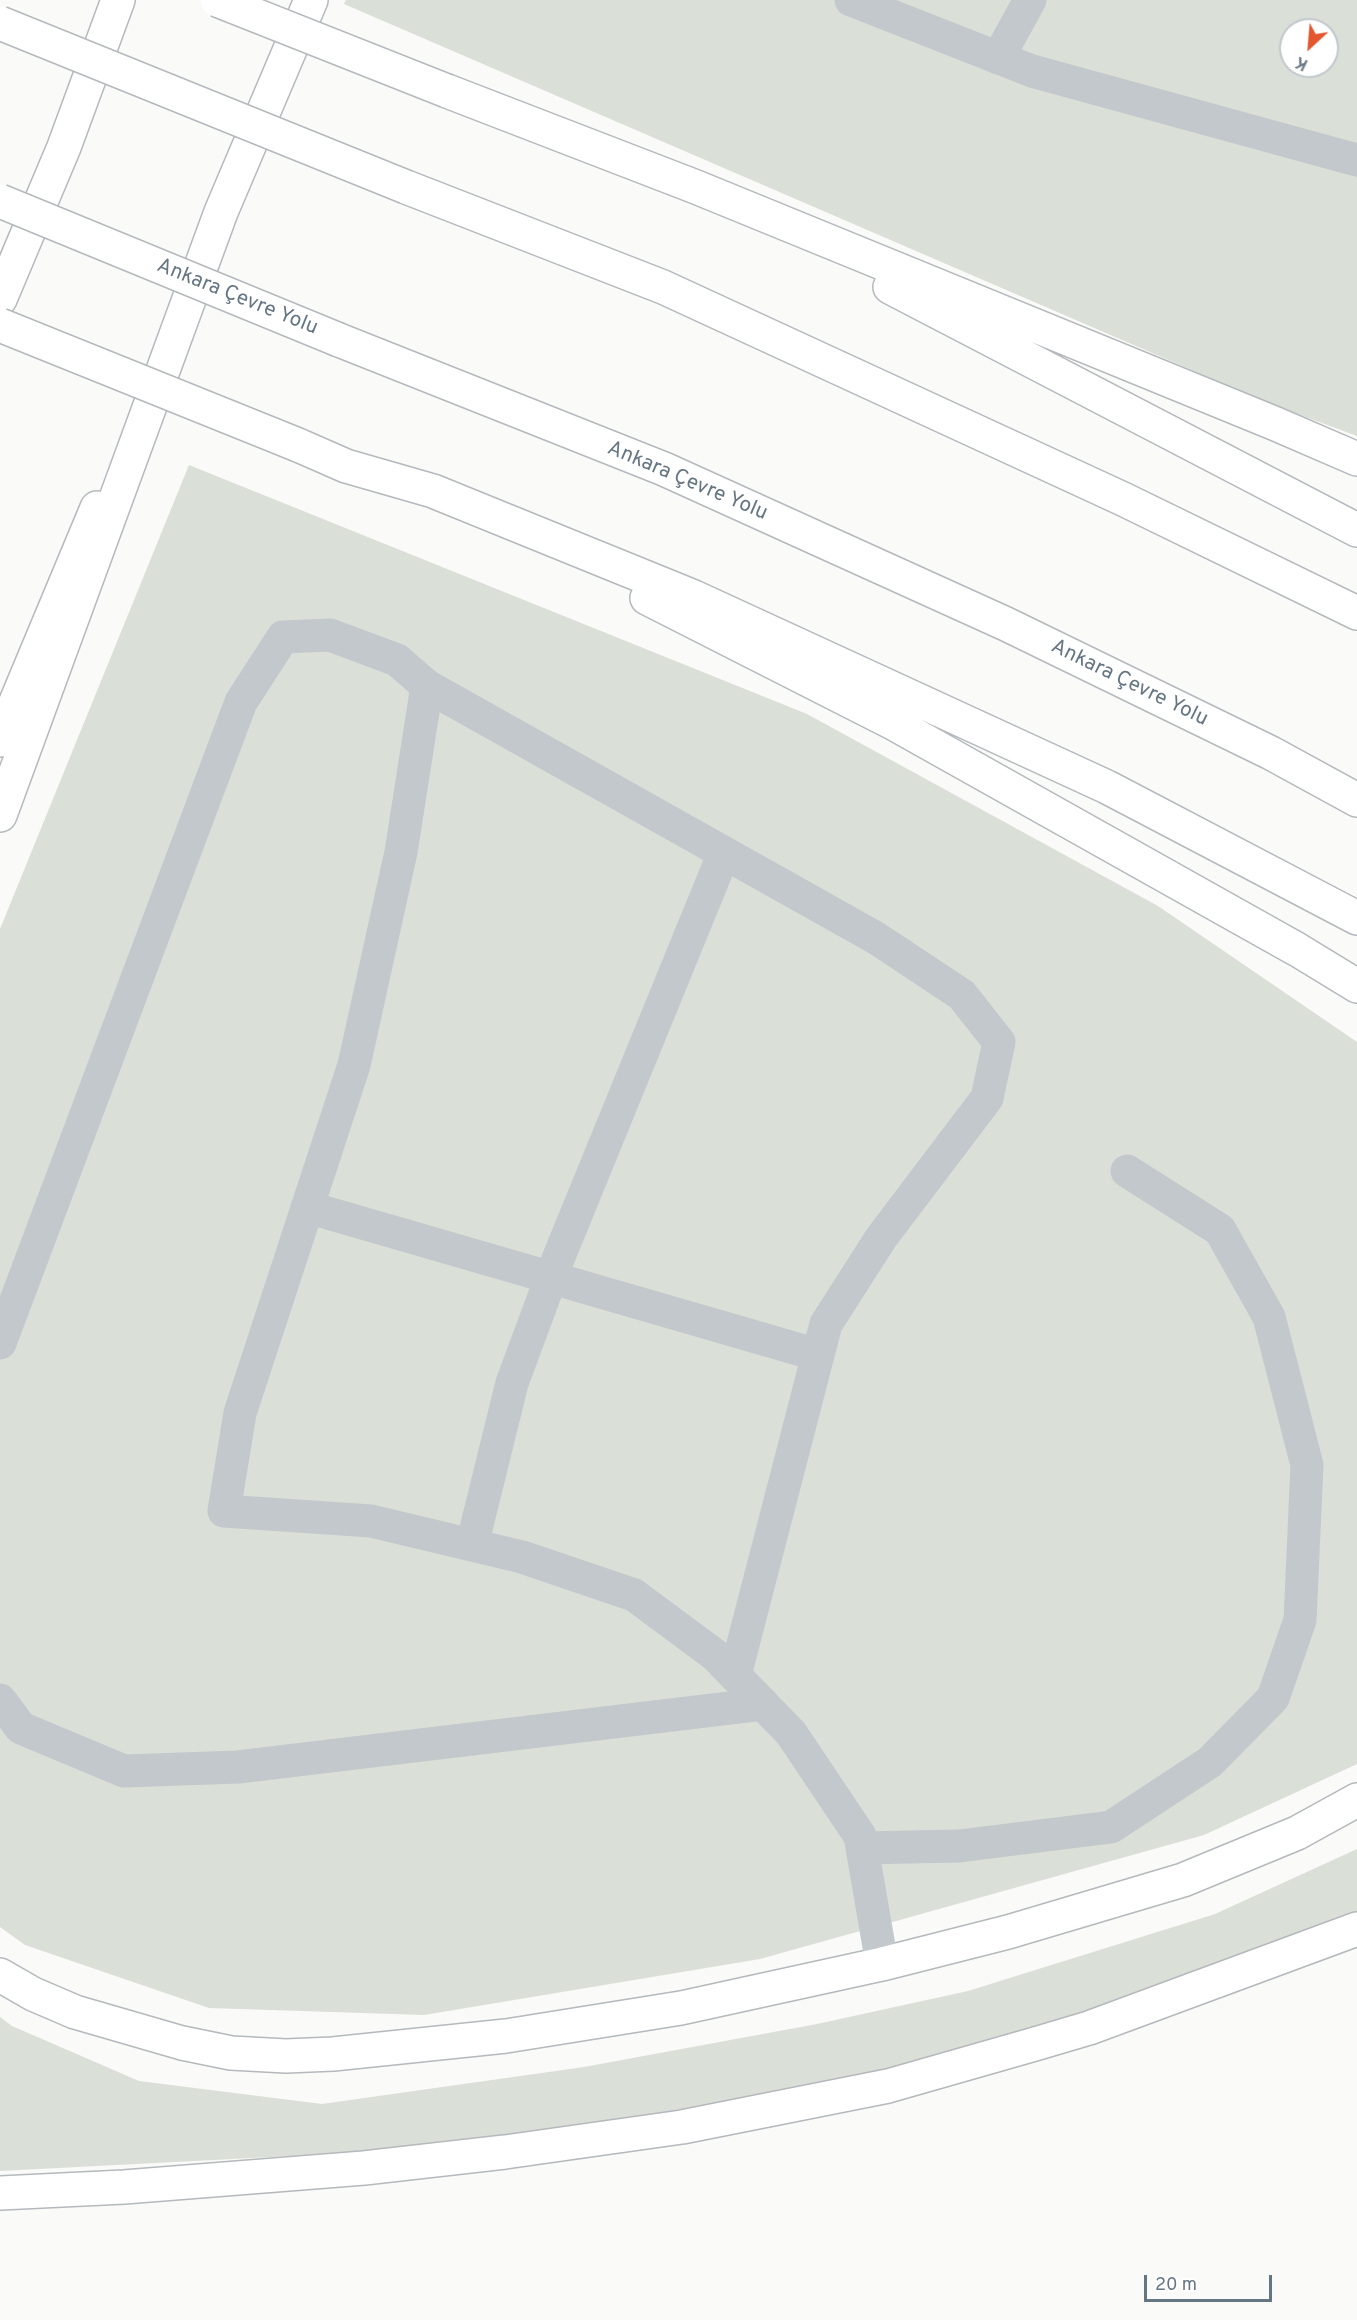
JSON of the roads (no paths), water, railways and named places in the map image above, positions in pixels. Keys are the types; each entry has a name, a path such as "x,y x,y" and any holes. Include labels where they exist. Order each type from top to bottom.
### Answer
{"main road":[{"path":"0,330 118,0"},
{"path":"0,299 128,0"},
{"path":"217,0 696,187 1265,419 1357,459"},
{"path":"0,815 221,212 294,0"},
{"path":"0,740 311,0"},
{"path":"0,23 406,187 663,287 1123,499 1357,614"},
{"path":"696,187 1357,530"},
{"name":"Ankara Çevre Yolu","path":"0,201 664,470 985,614 1260,747 1357,800"},
{"path":"0,325 346,466 637,594 895,724 1298,950 1357,986"},
{"path":"346,466 433,491 694,597 1107,787 1357,918"},
{"path":"0,1975 33,1994 75,2012 182,2043 231,2053 286,2056 333,2054 484,2039 591,2024 692,2005 882,1964 1008,1932 1183,1880 1297,1833 1357,1800"},
{"path":"0,2193 124,2187 364,2168 506,2152 682,2127 888,2086 1035,2044 1089,2028 1357,1929"}],"lane":[{"path":"851,0 1032,71 1357,160"},
{"path":"998,58 1030,0"},
{"path":"0,1343 242,702 283,638 330,635 398,660 427,687 876,938 962,995 999,1042 987,1098 881,1238 826,1324 735,1675"},
{"path":"427,687 401,852 354,1065 240,1413 224,1511 371,1521 522,1557 634,1594 715,1655 791,1733 860,1836 882,1964"},
{"path":"472,1545 512,1383 551,1279 724,853"},
{"path":"862,1848 959,1846 1110,1827 1210,1762 1273,1698 1300,1620 1307,1465 1269,1317 1220,1230 1127,1171"},
{"path":"307,1207 818,1355"},
{"path":"0,1700 21,1728 124,1771 238,1767 762,1704"}]}
